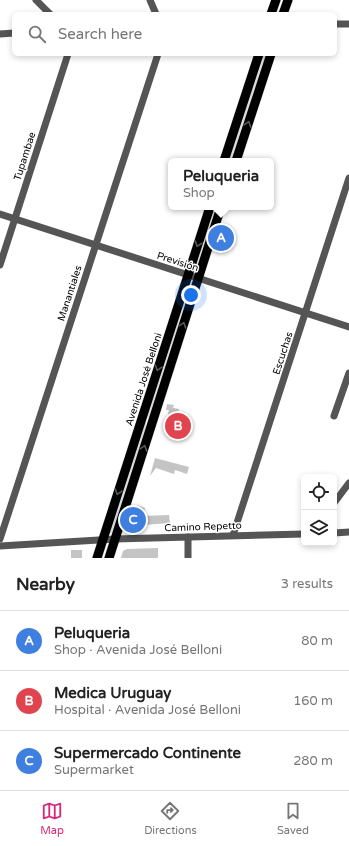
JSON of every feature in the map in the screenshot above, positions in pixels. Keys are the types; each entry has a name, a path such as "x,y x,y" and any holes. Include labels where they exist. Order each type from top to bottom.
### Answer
{"main road":[{"path":"272,12 276,0"},
{"path":"285,12 288,0"},
{"path":"225,158 258,56"},
{"path":"237,158 270,56"},
{"name":"Avenida José Belloni","path":"97,558 209,210"},
{"path":"109,558 220,210"},
{"path":"141,419 152,422"}],"street":[{"path":"36,0 48,12"},
{"path":"150,0 155,12"},
{"path":"337,24 349,24"},
{"path":"0,34 12,33"},
{"name":"Tupambae","path":"0,265 67,56"},
{"name":"Manantiales","path":"0,539 157,56"},
{"name":"Escuchas","path":"233,535 349,178"},
{"name":"Previsión","path":"0,214 349,327"},
{"path":"334,416 349,373"},
{"path":"337,499 349,483"},
{"path":"337,533 349,532"},
{"name":"Camino Repetto","path":"0,546 115,539 301,534"},
{"path":"188,537 188,558"}],"shaded area":[{"path":"260,56 266,56 233,158 227,158"},
{"path":"211,210 217,210 196,273 193,273"},
{"path":"189,278 194,278 150,418 146,417"},
{"path":"145,422 148,425 113,534 109,533"}],"building":[{"path":"222,228 231,230 225,252 216,249"},
{"path":"167,404 174,405 173,408 179,409 177,417 185,419 180,436 171,432 176,416 168,414 169,410 166,410"},
{"path":"155,458 189,467 187,474 175,470 174,474 156,468 150,476"},
{"path":"137,505 145,508 143,516 169,515 170,523 137,524 134,519"},
{"path":"158,548 158,558 121,558 123,551 127,549"},
{"path":"71,550 82,550 82,558 71,558"}],"place":[{"name":"Peluqueria","path":"221,238"},
{"name":"Medica Uruguay","path":"178,426"},
{"name":"Supermercado Continente","path":"133,520"}]}
